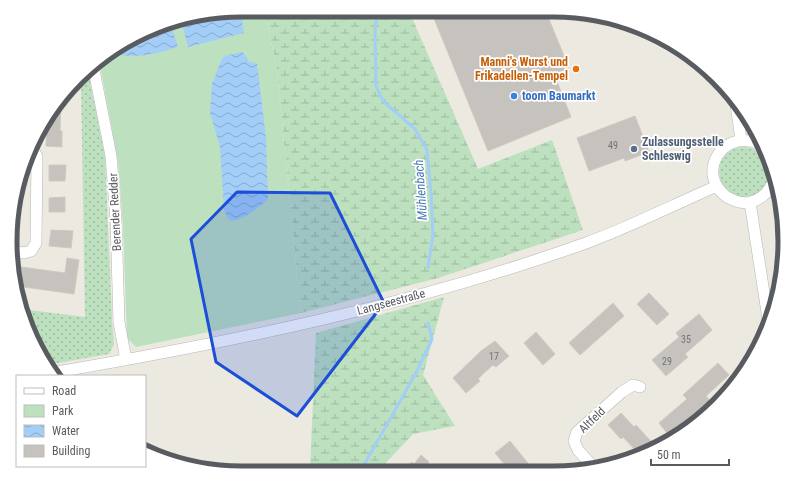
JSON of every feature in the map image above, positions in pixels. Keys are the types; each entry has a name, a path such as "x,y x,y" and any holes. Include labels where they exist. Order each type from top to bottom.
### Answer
{"street":[{"name":"Berender Redder","path":"95,71 111,156 116,220 119,322 126,360"},
{"path":"737,113 741,140"},
{"path":"755,142 751,140 741,140 731,142 723,148 717,156 713,166 713,176 717,186 723,194 731,200 741,202 750,202 760,198 767,193 771,186"},
{"path":"17,252 24,253 31,251 36,243 37,157 35,154"},
{"name":"Langseestraße","path":"58,371 126,360 303,324 384,305 446,288 515,267 587,242 717,186"},
{"path":"750,202 767,311"},
{"name":"Altfeld","path":"590,463 578,450 574,441 577,432 622,392 633,385 640,387"}],"highlighted area":[{"path":"237,192 330,193 384,303 297,416 216,362 191,239"}],"green space":[{"path":"227,17 266,17 277,72 301,313 136,347 127,338 123,225 118,162 100,67 129,47 169,29 198,21"},
{"path":"266,17 412,17 478,169 552,140 583,230 438,278 301,313 277,72"},
{"path":"89,77 105,157 114,344 109,354 53,364 40,341 28,310 85,317 81,85"},
{"path":"739,147 749,147 758,151 769,178 765,186 758,193 749,197 739,197 730,193 723,186 719,177 719,167 723,158 730,151"},
{"path":"444,297 423,375 455,426 413,434 383,466 310,466 316,333"}],"water":[{"path":"227,17 250,17 242,21 244,33 188,47 182,25 198,21"},
{"path":"172,28 178,47 157,53 136,56 119,54 142,40"},
{"path":"242,52 249,62 257,63 266,138 268,199 251,213 231,221 227,217 224,210 220,147 210,113 212,84 222,58"}],"building":[{"name":"toom Baumarkt","path":"433,17 548,17 569,68 554,74 571,117 488,151"},
{"path":"61,108 60,131 62,131 62,147 46,146 47,130"},
{"path":"635,116 649,152 625,161 624,158 589,171 577,138"},
{"path":"49,165 66,165 65,181 49,181"},
{"path":"65,197 65,212 49,212 49,198"},
{"path":"51,230 73,231 71,248 49,246"},
{"path":"67,258 79,260 74,294 21,287 18,267 65,273"},
{"path":"649,293 669,314 657,325 637,304"},
{"path":"613,303 624,316 580,355 569,343"},
{"path":"699,314 712,330 685,354 688,357 666,376 652,360 679,337 676,333"},
{"path":"536,332 555,354 543,365 524,343"},
{"path":"495,341 509,356 496,367 493,365 478,379 480,381 466,393 453,378 481,351"},
{"path":"718,363 729,375 706,396 710,401 686,423 668,435 659,423 687,399 683,395"},
{"path":"621,413 634,427 636,425 653,443 636,450 623,437 621,439 608,425"},
{"path":"510,441 531,466 506,466 495,453"},
{"path":"421,455 429,462 426,466 407,466 412,462 414,464"}],"waterway":[{"name":"Mühlenbach","path":"376,17 375,33 376,86 383,101 415,129 427,150 433,235 428,267"},
{"name":"Mühlenbach","path":"363,466 416,373 432,339 428,323"}],"place":[{"name":"Manni's Wurst und Frikadellen-Tempel","path":"576,69"},
{"name":"toom Baumarkt","path":"514,96"},
{"name":"Zulassungsstelle Schleswig","path":"634,149"}]}
